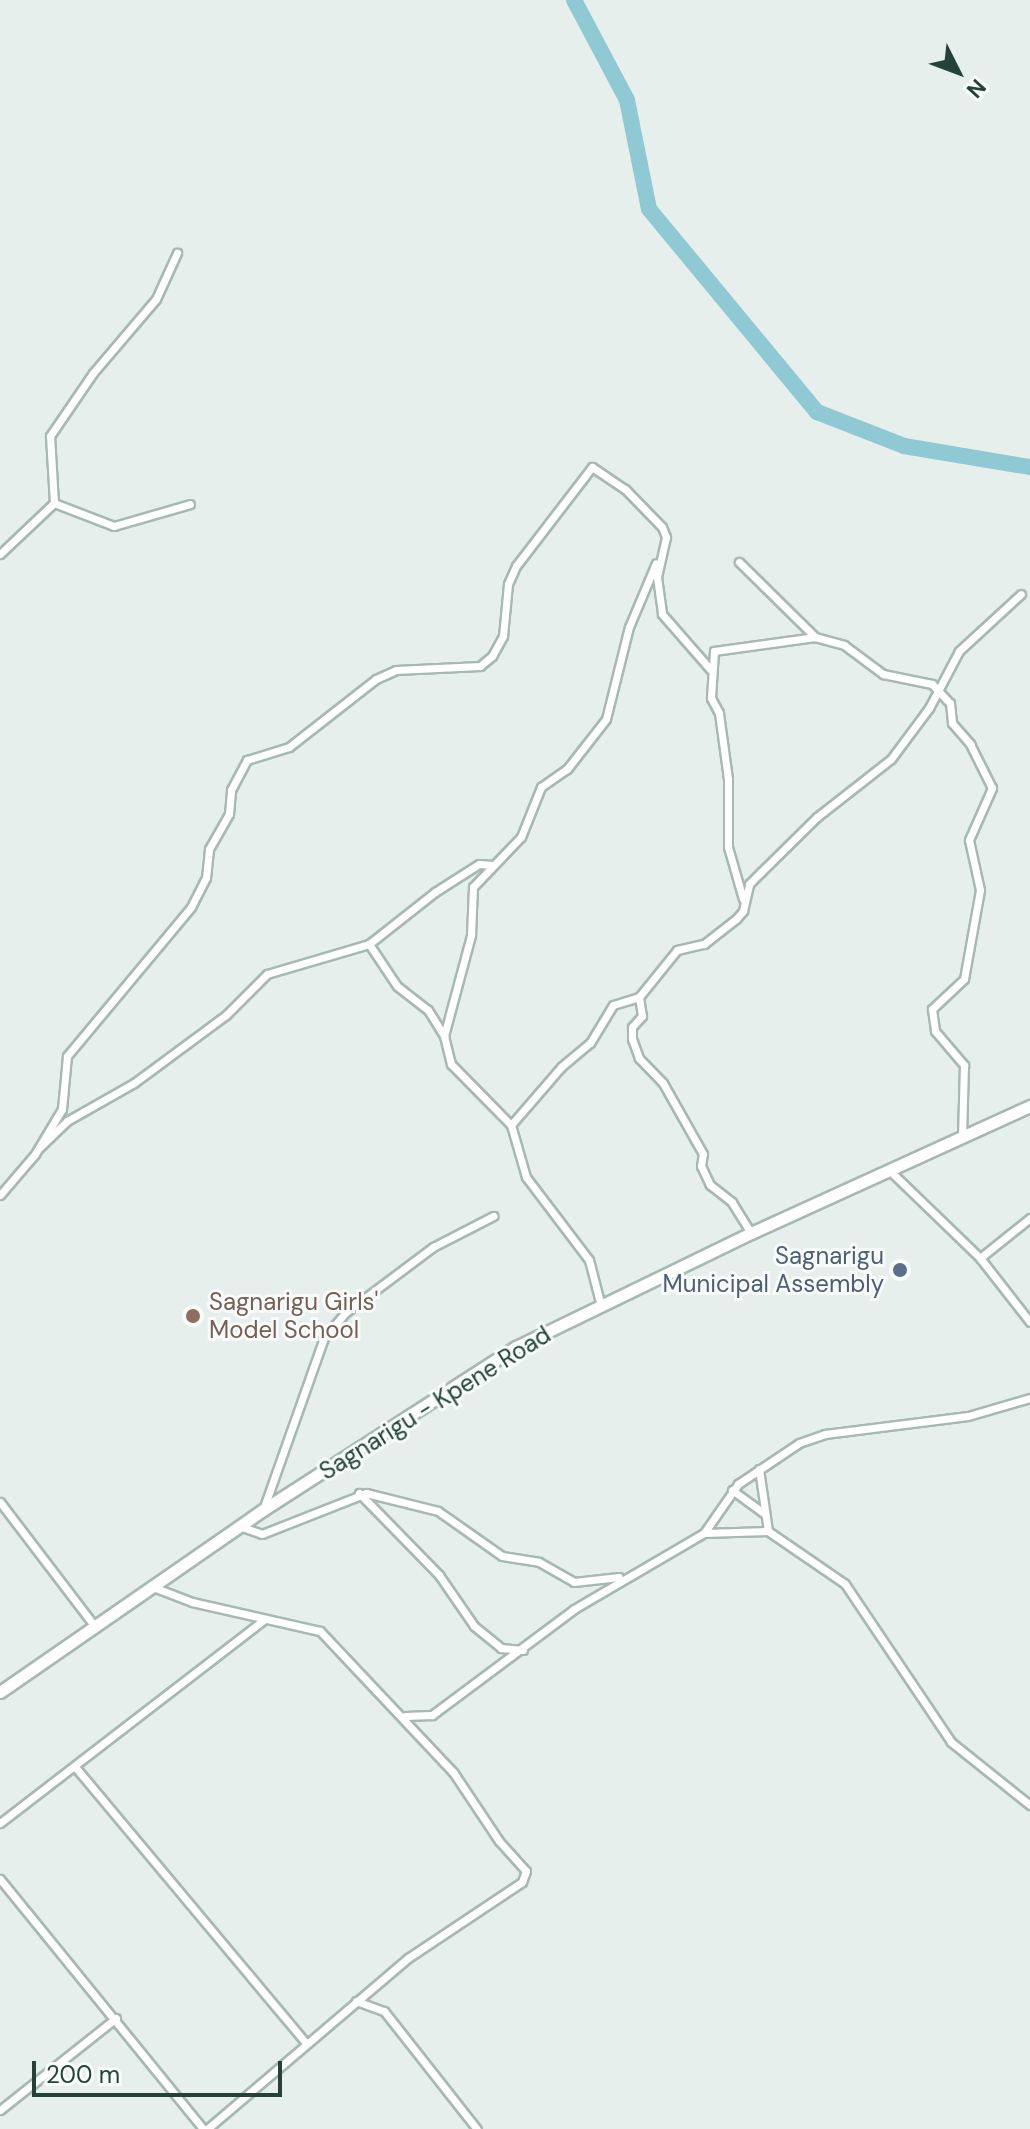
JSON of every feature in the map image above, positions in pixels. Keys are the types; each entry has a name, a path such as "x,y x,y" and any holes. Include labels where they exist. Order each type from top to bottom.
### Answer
{"street":[{"path":"54,503 50,436 93,373 156,299 177,253"},
{"path":"0,1195 37,1149 62,1109 67,1056 200,890 209,849 229,814 231,790 247,760 289,747 359,689 386,674 480,666 492,656 503,636 508,584 516,566 568,492 592,467 618,483 662,527 666,537 629,627 606,719 567,769 541,787 521,837 473,887 471,935 444,1036"},
{"path":"54,503 114,526 190,504"},
{"path":"0,554 54,503"},
{"path":"657,560 662,614 710,669"},
{"path":"739,562 815,637"},
{"path":"511,1125 561,1067 590,1043 613,1005 639,997 677,950 704,944 736,919 749,884 817,817 891,759 938,690 959,651 1021,594"},
{"path":"743,899 728,847 724,813 728,779 710,669 714,651 815,637 844,645 883,674 927,681 938,690 992,788 969,840 980,890 964,979 932,1009 935,1031 964,1065 962,1137"},
{"path":"37,1149 67,1121 134,1083 226,1015 267,974 369,944 435,892 479,864 493,865"},
{"path":"369,944 397,986 428,1010 444,1036 451,1064 511,1125 519,1164 589,1260 601,1306"},
{"path":"639,997 642,1016 632,1027 632,1039 639,1058 663,1083 703,1154 701,1166 710,1185 732,1202 751,1233"},
{"name":"Sagnarigu - Kpene Road","path":"1,1689 96,1628 263,1510 516,1347 751,1233 1030,1106"},
{"path":"890,1171 980,1258 1030,1322"},
{"path":"263,1510 324,1338 345,1313 433,1247 493,1216"},
{"path":"980,1258 1030,1218"},
{"path":"704,1533 732,1490 799,1443 825,1434 968,1416 1030,1398"},
{"path":"759,1469 768,1531"},
{"path":"732,1490 765,1514"},
{"path":"242,1527 262,1534 359,1493 438,1511 502,1556 539,1562 574,1582 625,1576"},
{"path":"359,1493 439,1575 474,1626 501,1648 524,1649"},
{"path":"0,1502 96,1628"},
{"path":"404,1716 432,1715 625,1576 704,1533 768,1531 845,1584 951,1742 1030,1805"},
{"path":"0,1879 205,2129 356,2001 526,1877 453,1772 404,1716 320,1631 264,1620 153,1587"},
{"path":"0,1823 76,1768 264,1620"},
{"path":"76,1768 305,2042"},
{"path":"356,2001 384,2011 477,2129"},
{"path":"0,2110 116,2018"}],"waterway":[{"path":"574,0 627,100 649,209 817,412 904,446 1030,467"}],"place":[{"name":"Sagnarigu Municipal Assembly","path":"900,1270"},
{"name":"Sagnarigu Girls' Model School","path":"193,1316"}]}
